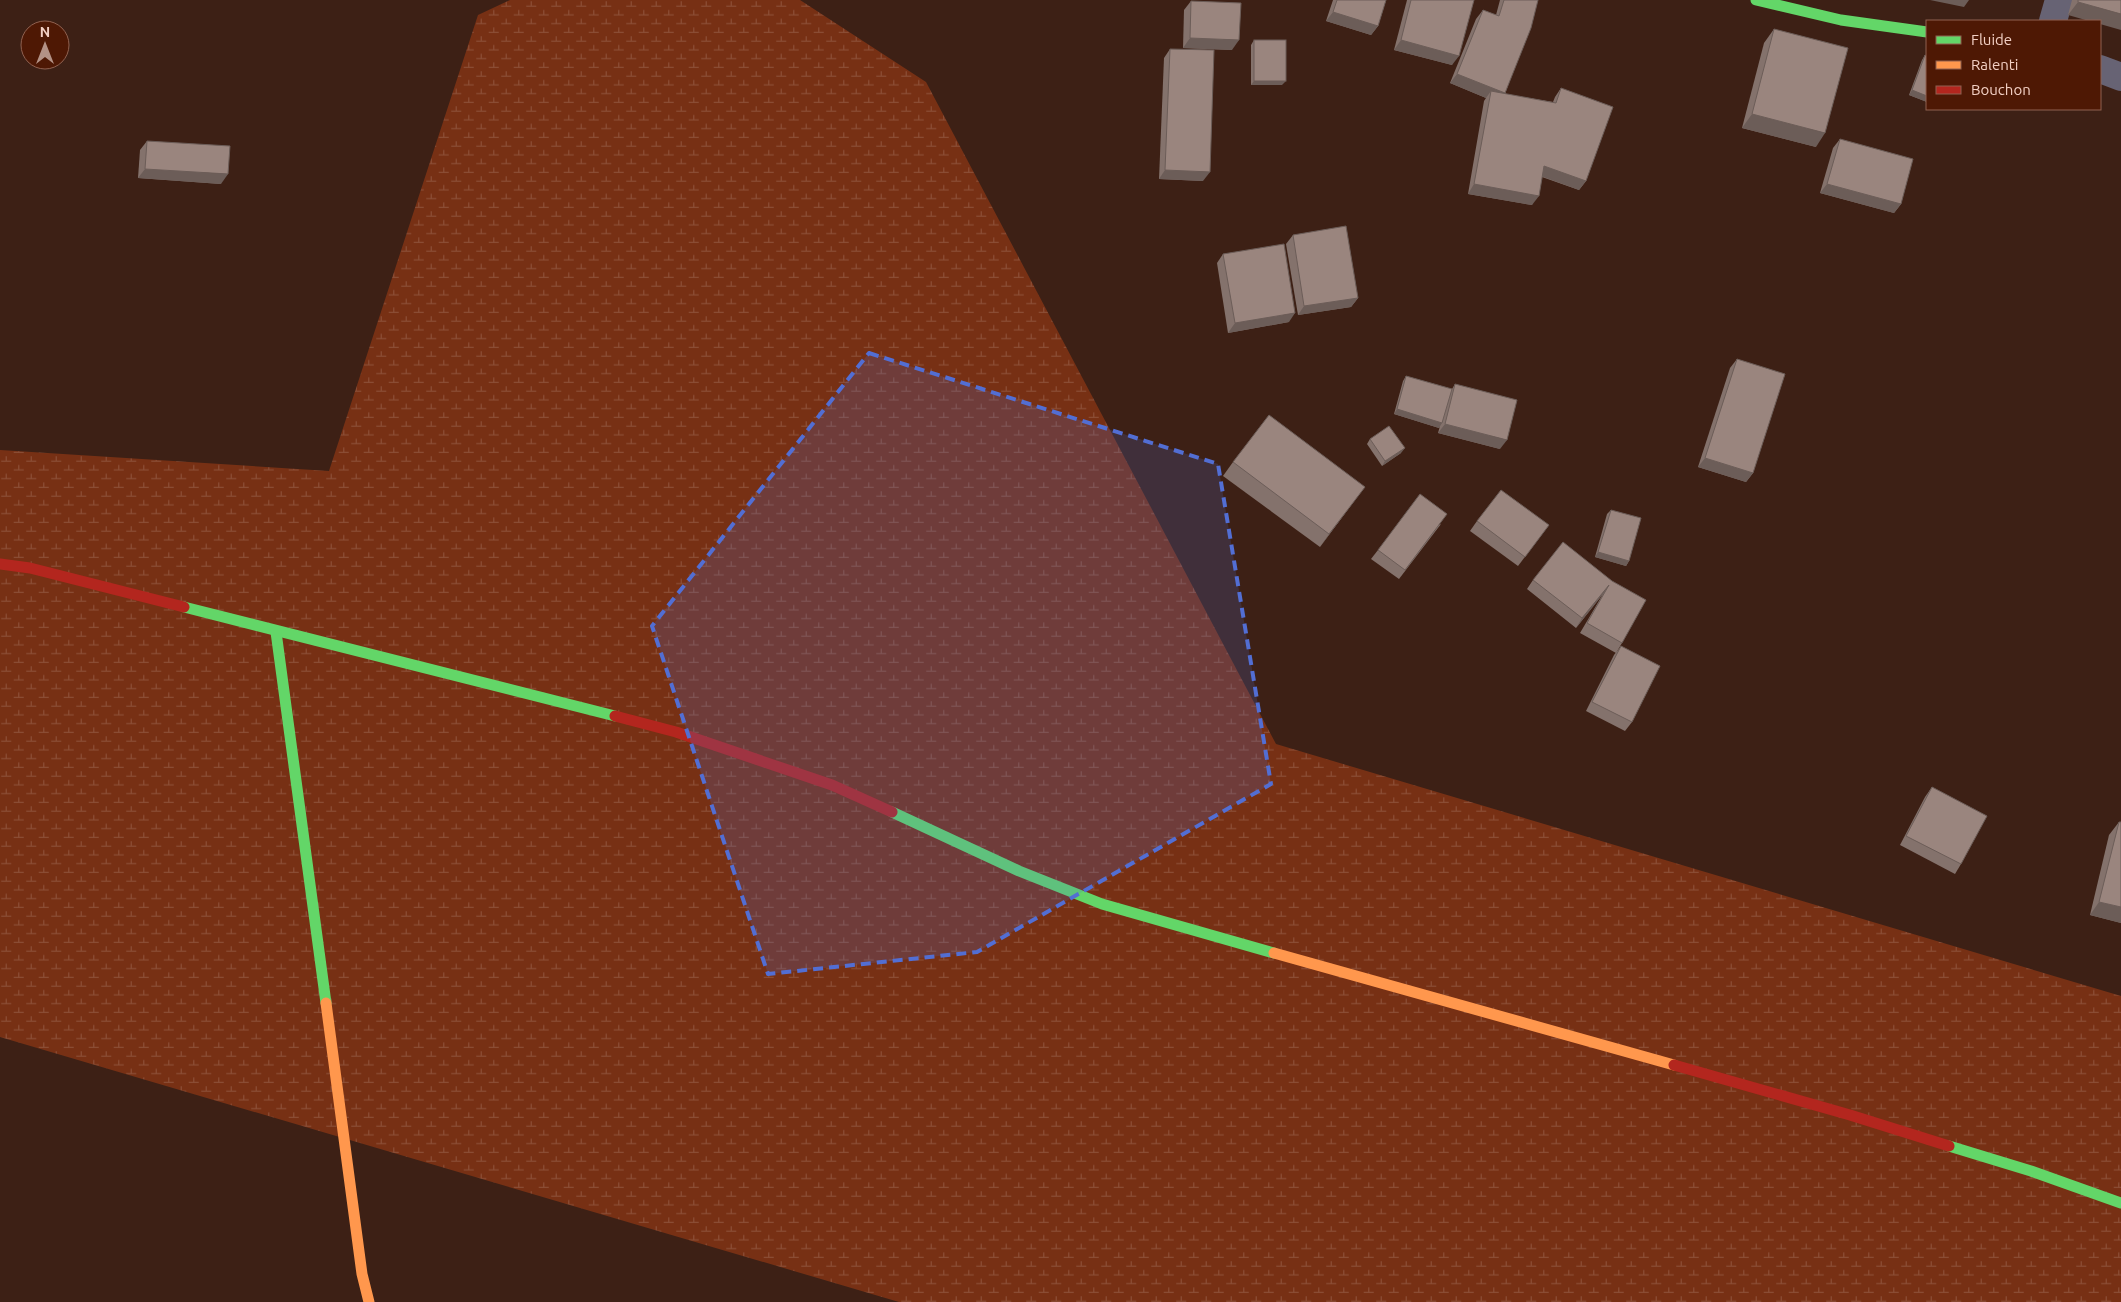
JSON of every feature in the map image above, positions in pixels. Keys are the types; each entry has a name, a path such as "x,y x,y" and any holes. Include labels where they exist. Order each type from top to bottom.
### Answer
{"street":[{"path":"1756,0 1841,20 1926,32"},
{"path":"2053,20 2058,0"},
{"path":"2101,69 2121,77"},
{"path":"0,564 30,568 276,632 676,732 832,785 1019,870 1102,904 1850,1115 2031,1171 2121,1203"},
{"path":"276,632 360,1264 369,1302"}],"highlighted area":[{"path":"869,353 1218,464 1271,784 977,952 768,974 652,626"}],"green space":[{"path":"510,0 800,0 926,82 1276,744 2121,996 2121,1302 899,1302 0,1037 0,450 329,471 478,15"}],"building":[{"path":"1337,0 1386,0 1378,26 1333,12"},
{"path":"1411,0 1474,0 1459,56 1401,40"},
{"path":"1504,0 1538,0 1531,28 1505,93 1457,74 1483,10 1499,16"},
{"path":"2078,0 2121,0 2121,14 2078,2"},
{"path":"1191,1 1241,3 1239,40 1190,38"},
{"path":"1774,29 1848,48 1825,133 1752,114"},
{"path":"1254,40 1286,40 1286,81 1254,81"},
{"path":"1170,49 1214,50 1210,172 1165,170"},
{"path":"1925,55 1926,96 1912,90"},
{"path":"1561,88 1613,107 1586,181 1544,166 1539,196 1474,184 1491,91 1556,103"},
{"path":"1840,139 1913,159 1901,204 1827,184"},
{"path":"147,141 230,146 228,174 145,169"},
{"path":"1346,226 1358,298 1304,306 1293,235"},
{"path":"1284,244 1295,313 1235,323 1223,254"},
{"path":"1737,359 1785,374 1753,473 1705,458"},
{"path":"1406,376 1452,389 1442,423 1397,409"},
{"path":"1455,384 1517,400 1507,440 1445,424"},
{"path":"1269,415 1365,487 1329,534 1233,462"},
{"path":"1389,426 1405,448 1385,461 1370,439"},
{"path":"1501,490 1549,525 1525,557 1477,521"},
{"path":"1420,494 1447,514 1405,570 1378,550"},
{"path":"1611,510 1641,518 1629,561 1598,552"},
{"path":"1563,542 1612,581 1646,600 1622,643 1587,623 1609,585 1582,618 1533,580"},
{"path":"1621,646 1660,666 1632,722 1592,702"},
{"path":"1932,787 1987,816 1961,864 1906,836"},
{"path":"2119,822 2121,822 2121,907 2099,902"}],"traffic: fast":[{"path":"1756,0 1841,20 1926,32"},
{"path":"184,607 615,716"},
{"path":"276,632 326,1003"},
{"path":"892,812 1019,871 1102,904 1274,953"},
{"path":"1949,1146 2031,1171 2121,1203"}],"traffic: slow":[{"path":"1274,953 1674,1065"},
{"path":"326,1003 362,1274 369,1302"}],"traffic: jam":[{"path":"0,564 30,568 184,607"},
{"path":"615,716 676,732 832,785 892,812"},
{"path":"1674,1065 1850,1115 1949,1146"}]}
